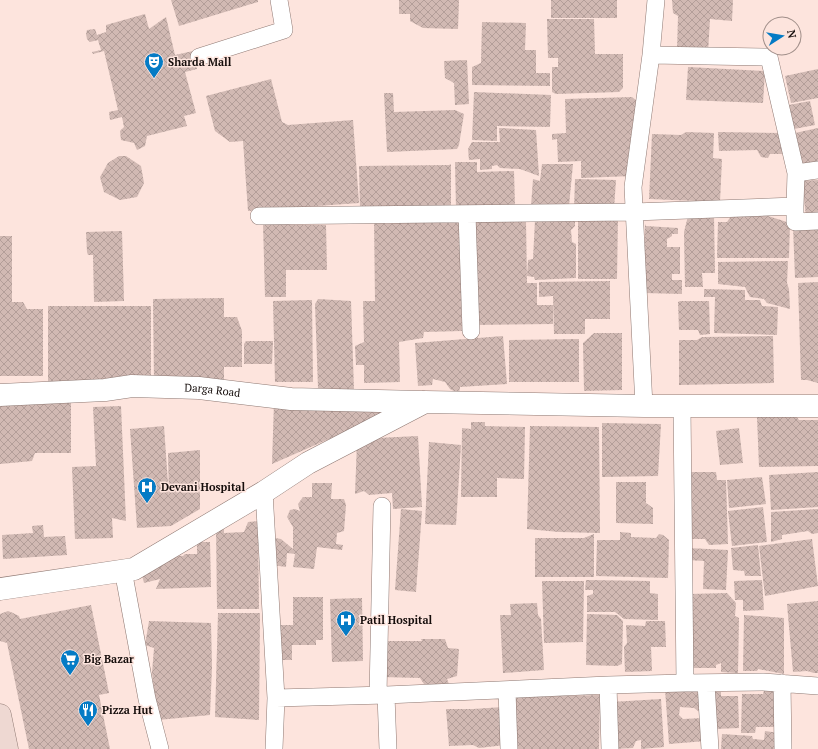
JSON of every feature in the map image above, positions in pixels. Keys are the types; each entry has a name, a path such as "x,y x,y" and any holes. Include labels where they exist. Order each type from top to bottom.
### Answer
{"main road":[{"path":"0,715 7,749"}],"street":[{"path":"199,57 284,30 279,0"},
{"path":"644,406 633,187 651,55 656,0"},
{"path":"651,55 769,57 796,173 795,222 818,220"},
{"path":"796,173 818,170"},
{"path":"259,216 634,212 796,206"},
{"path":"467,214 471,331"},
{"name":"Darga Road","path":"0,395 105,390 132,386 199,388 291,399 682,407 818,406"},
{"path":"0,589 134,569 264,492 308,462 425,402"},
{"path":"682,407 685,683"},
{"path":"264,492 276,698 274,749"},
{"path":"382,506 382,695 388,749"},
{"path":"123,570 147,699 160,749"},
{"path":"276,698 685,683 764,682 818,686"},
{"path":"706,683 710,749"},
{"path":"782,683 783,749"},
{"path":"608,685 610,749"},
{"path":"507,690 509,749"}],"building":[{"path":"171,0 258,0 258,2 179,26"},
{"path":"399,0 459,0 458,29 423,28 410,21 410,14 399,14"},
{"path":"551,0 617,0 617,18 551,18"},
{"path":"672,0 733,0 732,21 710,19 708,53 677,51 678,16 673,13"},
{"path":"145,14 149,29 166,17 175,55 193,51 197,69 185,72 196,113 184,116 187,126 147,136 145,146 137,150 134,143 121,140 120,131 124,127 122,117 110,120 109,112 118,110 104,51 93,54 92,52 101,50 98,40 90,42 87,39 86,34 87,30 95,29 97,35 106,32 106,25"},
{"path":"547,19 594,19 595,54 623,54 623,88 619,92 556,94 552,92 552,67 558,67 558,58 548,58"},
{"path":"482,22 526,23 525,50 536,50 536,73 550,73 550,86 472,85 472,67 481,63"},
{"path":"467,60 469,104 455,105 454,83 445,78 444,61"},
{"path":"688,67 765,71 763,103 686,100"},
{"path":"818,69 818,98 791,103 785,76"},
{"path":"271,79 282,122 288,125 353,120 359,203 248,211 243,141 230,142 215,131 206,96"},
{"path":"474,92 551,95 550,127 497,126 497,141 472,140"},
{"path":"384,93 393,93 394,112 455,110 464,114 457,149 387,152"},
{"path":"632,97 637,101 635,128 631,134 632,176 581,178 581,161 558,162 557,139 552,140 552,134 566,133 565,99"},
{"path":"810,101 815,125 794,129 789,105"},
{"path":"499,128 536,130 539,176 520,169 500,168 497,165 492,166 492,169 480,170 480,159 469,160 468,149 472,142 500,142"},
{"path":"818,128 818,167 802,170 795,133"},
{"path":"686,132 714,133 713,158 722,159 720,202 649,199 652,134 681,135"},
{"path":"718,132 781,133 789,154 770,154 768,158 761,157 757,150 719,151"},
{"path":"119,156 126,156 141,166 144,183 137,197 120,200 104,192 100,177 108,163"},
{"path":"455,162 477,162 477,172 514,171 515,206 456,209"},
{"path":"451,164 451,208 360,209 359,166"},
{"path":"542,164 573,164 569,206 531,206 533,179 540,181"},
{"path":"575,179 616,180 614,209 574,209"},
{"path":"818,180 818,216 806,217 802,181"},
{"path":"765,215 790,223 789,258 717,258 718,222 727,222 731,216"},
{"path":"578,216 618,216 617,279 578,279"},
{"path":"688,216 714,216 715,273 702,273 703,287 685,287 684,232"},
{"path":"460,218 462,331 424,332 423,338 399,342 400,382 364,383 364,365 356,365 355,346 364,342 363,301 375,301 374,219 387,219 385,224"},
{"path":"535,220 575,220 575,226 571,230 572,242 576,244 576,278 535,280 534,277 527,276 528,260 533,259"},
{"path":"526,221 527,283 537,283 537,305 553,305 553,324 474,325 474,222"},
{"path":"263,223 326,225 327,270 286,270 286,297 265,297"},
{"path":"645,224 646,226 678,228 678,234 672,234 672,236 667,239 667,247 680,247 680,274 672,274 672,280 682,280 682,294 644,293"},
{"path":"818,225 818,277 795,278 793,226"},
{"path":"122,231 124,301 94,302 93,255 88,255 87,252 86,232"},
{"path":"0,236 12,236 12,302 23,302 27,309 43,309 43,376 0,376"},
{"path":"788,261 787,283 789,289 790,309 767,303 764,299 750,297 745,287 718,284 718,262"},
{"path":"610,281 610,319 585,319 585,334 554,334 553,296 539,297 539,282"},
{"path":"818,282 818,383 801,380 798,283"},
{"path":"704,289 745,290 745,300 760,300 762,306 778,307 777,335 714,333 715,297 704,297"},
{"path":"224,298 224,317 237,317 242,331 242,367 224,367 224,383 154,384 153,299"},
{"path":"318,299 351,301 354,390 318,388 315,304"},
{"path":"312,300 313,382 275,382 273,301"},
{"path":"709,301 710,334 700,335 698,330 679,330 678,302"},
{"path":"48,306 151,306 151,381 48,387"},
{"path":"594,333 622,333 622,390 584,391 583,343"},
{"path":"503,336 507,384 460,387 459,394 450,389 445,382 433,379 432,385 418,386 415,343"},
{"path":"773,336 774,383 679,385 679,340 697,340 702,337"},
{"path":"579,339 579,382 509,382 509,340"},
{"path":"246,341 273,341 272,364 244,364 244,344"},
{"path":"71,399 71,453 35,453 32,461 0,464 0,400"},
{"path":"274,402 395,410 272,464"},
{"path":"121,406 126,521 112,518 113,538 75,539 72,467 96,466 93,407"},
{"path":"796,416 799,420 818,420 818,466 759,467 757,417"},
{"path":"471,422 485,422 485,426 525,427 524,479 497,478 497,497 461,497 462,428 471,429"},
{"path":"602,423 661,424 658,476 602,477"},
{"path":"164,426 169,498 168,453 200,450 200,509 171,526 137,528 130,429"},
{"path":"530,426 599,427 600,533 559,532 527,529"},
{"path":"739,428 743,463 720,465 716,431"},
{"path":"418,436 422,507 393,509 392,493 369,495 364,491 355,494 357,442 377,438"},
{"path":"429,442 461,445 456,525 425,524"},
{"path":"689,472 716,472 717,480 726,480 728,544 709,545 705,539 690,539"},
{"path":"818,472 818,507 771,510 769,475"},
{"path":"762,477 766,504 729,508 727,480"},
{"path":"616,482 646,482 646,503 653,508 653,524 616,523"},
{"path":"312,483 332,483 331,499 344,499 346,505 344,531 337,533 336,544 343,545 342,550 317,547 314,569 293,567 295,554 287,553 286,567 272,565 275,538 281,539 293,549 293,527 287,517 290,510 295,509 300,511 298,504 303,497 312,497"},
{"path":"763,507 767,542 732,546 728,511"},
{"path":"401,509 422,511 416,592 395,590"},
{"path":"818,509 818,533 812,534 808,531 782,535 782,539 771,542 771,512"},
{"path":"258,521 259,609 217,609 216,524 224,524 224,533 244,532 248,522"},
{"path":"43,525 44,537 65,536 67,555 3,559 2,535 33,533 32,526"},
{"path":"620,532 631,533 631,537 656,538 659,534 663,535 669,540 668,578 596,576 597,540 620,540"},
{"path":"594,534 594,577 535,577 535,538 584,538"},
{"path":"812,539 818,586 765,596 759,546"},
{"path":"197,542 210,542 211,587 156,589 160,579 144,583 141,571 169,555 183,556 185,554 197,554"},
{"path":"758,545 761,576 745,576 744,571 733,570 731,548"},
{"path":"688,548 728,550 726,590 703,589 704,561 688,560"},
{"path":"586,580 650,581 650,593 658,594 658,620 624,619 615,612 587,612 587,596 593,594 593,590 585,590"},
{"path":"762,580 764,610 743,611 743,600 735,600 734,581"},
{"path":"542,581 584,581 583,642 544,643"},
{"path":"727,593 736,603 735,616 739,618 738,673 721,672 721,663 716,665 716,668 691,668 690,594"},
{"path":"293,597 323,597 323,640 316,640 316,645 292,645 292,660 275,660 274,625 293,625"},
{"path":"362,598 363,661 332,662 330,599"},
{"path":"818,601 818,673 807,671 793,672 787,604"},
{"path":"537,603 538,615 541,619 544,670 503,673 500,615 511,615 510,604"},
{"path":"91,605 109,693 99,695 110,749 29,749 7,643 0,641 0,614 8,611 19,616 20,619"},
{"path":"218,613 260,613 259,720 215,717"},
{"path":"587,614 617,615 623,621 622,664 617,666 586,665"},
{"path":"744,615 784,618 784,674 758,669 757,671 743,671"},
{"path":"149,621 211,623 212,667 210,715 158,720 152,673 154,648 145,645"},
{"path":"646,621 665,621 666,647 651,647 652,671 625,672 624,647 627,643 626,625 645,626"},
{"path":"421,639 445,639 448,648 459,649 457,676 447,679 449,684 424,684 420,678 382,677 382,641 422,641"},
{"path":"703,688 701,713 694,708 680,707 679,715 683,719 703,718 706,741 669,744 665,689"},
{"path":"765,688 780,693 779,727 756,727 755,733 741,733 742,694 763,694"},
{"path":"713,692 721,692 721,696 738,696 739,728 714,729"},
{"path":"600,695 599,749 515,749 516,697"},
{"path":"661,699 664,747 641,749 641,740 636,741 633,748 614,749 611,702"},
{"path":"503,707 505,745 479,748 473,745 449,746 446,709"},
{"path":"765,731 779,733 780,749 721,749 722,734 752,736 753,739 764,740"}],"place":[{"name":"Sharda Mall","path":"154,79"},
{"name":"Devani Hospital","path":"147,504"},
{"name":"Patil Hospital","path":"346,637"},
{"name":"Big Bazar","path":"70,676"},
{"name":"Pizza Hut","path":"88,727"}]}
